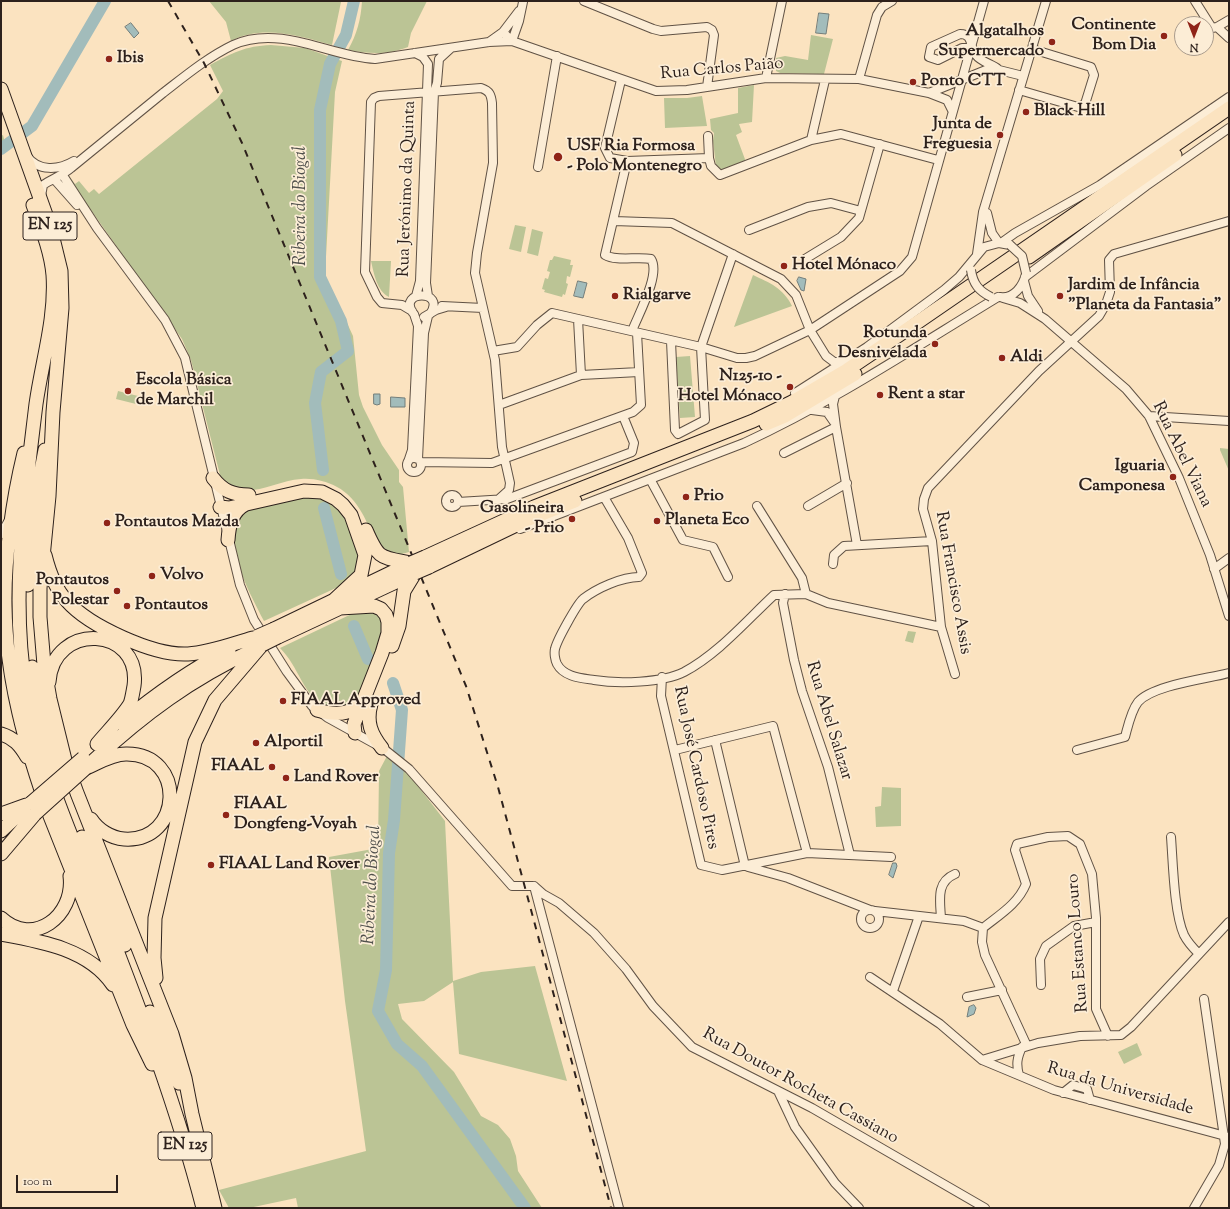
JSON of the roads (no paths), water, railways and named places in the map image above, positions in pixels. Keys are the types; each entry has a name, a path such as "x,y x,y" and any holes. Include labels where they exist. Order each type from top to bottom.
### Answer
{"main road":[{"path":"1,89 52,272 52,311 36,403 22,462 13,512 4,537 5,606 15,694 38,783"},
{"path":"427,562 534,507 760,418 792,402 847,370 1229,108"},
{"path":"1,114 11,128"},
{"path":"97,744 166,688 213,658 276,633 427,562 485,540 530,519 744,434 785,416 829,391 970,298 1229,119"},
{"name":"EN 125","path":"18,149 40,199 57,249 62,290 52,412"},
{"path":"36,403 19,579 19,613 26,690 48,774 145,1022 172,1104"},
{"path":"52,412 49,496 40,588 40,617 44,665 50,699 65,760 162,1007 178,1053 192,1114"},
{"path":"52,412 38,481 28,577 28,623 32,669 37,698 52,754 68,802 192,1114"},
{"path":"213,478 229,493 249,499"},
{"path":"228,540 231,519 249,499 299,484 327,486 343,495 355,508 371,543 379,556 413,568"},
{"path":"220,507 223,503 295,492 313,491 330,496 343,505 351,515 365,555 361,575 337,604"},
{"path":"44,551 56,585 66,600 77,611 90,620 150,649 169,653 188,654 258,640"},
{"path":"387,751 370,730 368,721 368,700 399,626 404,591 413,568"},
{"path":"337,604 374,606 381,609 388,622 386,643 360,728 355,733"},
{"path":"1,622 5,606"},
{"path":"1,845 33,809 97,744 130,703 135,678 132,666 120,647 112,641 99,638 84,638 62,650 51,669 49,680 50,699"},
{"path":"1,831 33,809 86,768 138,721 183,687 231,660 258,640"},
{"path":"162,1007 158,990 154,958 155,918 195,742 215,700 258,640"},
{"path":"317,710 330,714 341,714 351,711 368,700"},
{"path":"1,734 10,737 21,747 38,783 133,1025"},
{"path":"77,793 92,821 109,835 121,839 132,839 144,836 154,830 162,822 168,811 171,800 167,778 160,768 152,761 139,756 126,754 114,756 86,768"},
{"path":"1,814 33,809"},
{"path":"1,854 33,809"},
{"path":"1,918 14,926 25,929 46,926 55,921 64,911 71,892 69,871 65,853"},
{"path":"1,934 68,950 101,970 112,983 172,1104"},
{"name":"EN 125","path":"172,1104 203,1208"},
{"name":"EN 125","path":"192,1114 215,1208"}],"street":[{"path":"489,42 503,32 517,16 523,1"},
{"path":"40,199 43,185 62,174 177,82 212,57 233,45 248,40 268,38 290,40 359,58 375,59 414,53 432,52 489,42 512,41 519,21 523,1"},
{"path":"584,1 653,29 669,30 707,27 712,30 714,35 708,87"},
{"path":"766,78 782,1"},
{"path":"859,79 877,14 882,7 892,1"},
{"path":"493,351 517,347 537,325 552,312 701,347 737,358 746,358 755,356 810,330 900,271 912,257 966,61 967,46 969,37 965,34 956,35 931,47 929,57 938,60 967,46 984,1"},
{"path":"997,297 977,287 971,270 977,254 984,212 1018,90 1046,1"},
{"path":"1195,1 1212,28 1217,27 1229,20"},
{"path":"1217,27 1229,38"},
{"name":"Rua Carlos Paião","path":"503,32 512,41 656,91 667,92 766,78 825,80 859,79 929,93 947,100 952,110"},
{"path":"956,35 956,43 967,46 976,55 999,69"},
{"path":"438,66 439,59 451,48"},
{"path":"1018,90 1078,107 1086,104 1094,75 1091,67 1032,49"},
{"name":"Rua Jerónimo da Quinta","path":"420,464 424,333 429,315 434,306 430,299 426,283 427,84 428,64 432,52"},
{"name":"Rua Jerónimo da Quinta","path":"408,462 412,450 418,326 410,306 415,297 420,281 427,93 437,82 438,66 432,52"},
{"path":"414,53 423,57 428,64"},
{"path":"538,167 557,56"},
{"path":"966,61 972,69 981,71"},
{"path":"929,93 991,68 1023,76"},
{"path":"621,80 605,148 610,158 627,161 709,158"},
{"path":"811,140 825,80"},
{"name":"Rua Jerónimo da Quinta","path":"437,82 441,87 450,91"},
{"path":"446,307 429,315 420,317 408,307 382,303 377,298 365,272 371,102 374,98 379,96 481,88 487,90 491,94 493,164 475,265 475,273 493,351 504,459 510,483 508,490 498,500"},
{"path":"977,254 984,247 1000,243 1015,232 1100,185 1229,97"},
{"path":"485,540 531,526 744,443 811,410 997,297 1014,293 1025,277 1146,186 1229,128"},
{"path":"708,136 709,158 712,166 720,175 811,140 841,134 938,160"},
{"path":"805,259 841,237 860,218 880,144"},
{"path":"18,149 35,164 48,168 67,165 91,150"},
{"path":"420,464 415,473 410,471 408,468 408,462 411,459 420,464 431,462 492,463 623,416 633,412 641,405 634,332 654,276 654,263 651,259 644,257 610,258 605,255 627,161"},
{"path":"62,174 97,228 165,320 185,358 240,585 254,620 291,678 312,706 317,710 387,751 409,769 512,886 534,886 618,1208"},
{"path":"54,179 97,228"},
{"path":"988,198 988,224 992,233 1000,243 1010,245 1022,256 1025,277"},
{"path":"749,230 808,207 831,203 861,211"},
{"path":"614,221 672,223 781,279 796,295 810,330 827,361 826,370 823,376"},
{"name":"Rua Francisco Assis","path":"955,674 942,627 932,541 923,509 924,499 928,488 1071,340 1098,316 1106,304 1110,292 1109,260 1114,254 1229,221"},
{"path":"671,341 675,430 678,434 705,420 701,347 733,254"},
{"path":"663,457 782,402 845,362 944,290 973,262"},
{"name":"Rua Abel Viana","path":"1025,277 1033,305 1046,319 1126,389 1148,416 1179,478 1214,569 1229,616"},
{"name":"Rua Jerónimo da Quinta","path":"415,297 421,294 430,299"},
{"path":"396,304 415,297"},
{"name":"Rua Abel Viana","path":"997,297 1020,303 1046,319"},
{"path":"430,299 446,307 483,308"},
{"path":"578,318 581,374"},
{"path":"822,351 834,362 845,362"},
{"path":"498,405 581,374 639,372"},
{"path":"835,396 833,404 836,427 857,545"},
{"path":"811,410 822,410 827,412 832,416 836,427"},
{"path":"458,502 507,499 632,452 634,444 623,416"},
{"path":"1148,416 1229,422"},
{"path":"784,453 836,427"},
{"path":"650,480 683,540 713,547 728,577"},
{"path":"510,483 517,489 525,492"},
{"path":"808,506 847,483"},
{"path":"604,497 628,538 642,573 639,578 621,581 582,600 567,624 555,649 557,663 562,670 570,675 599,681 624,683 682,673 698,664 774,595 806,594 828,603 942,627"},
{"path":"757,506 802,578 806,594"},
{"path":"833,564 834,555 844,546 932,541"},
{"path":"1214,569 1229,558"},
{"name":"Rua Abel Salazar","path":"785,594 783,603 794,660 802,691 828,767 850,855"},
{"path":"1077,750 1125,737 1135,708 1139,702 1156,690 1229,673"},
{"name":"Rua José Cardoso Pires","path":"662,677 661,696 701,865 722,870 745,866"},
{"path":"675,750 773,726 807,853"},
{"path":"715,740 745,866"},
{"name":"Rua Estanco Louro","path":"983,928 1015,902 1022,893 1026,884 1015,850 1017,844 1048,837 1068,836 1080,844 1092,874 1096,922 1096,1010 1108,1036"},
{"path":"1171,837 1178,913 1183,933 1189,944 1199,954"},
{"path":"745,866 807,853 892,857"},
{"path":"745,866 788,878 873,911 964,921 983,928 982,942 985,955 1002,990 1025,1047"},
{"path":"941,918 940,887 945,879 955,874"},
{"name":"Rua Doutor Rocheta Cassiano","path":"534,886 543,894 559,903 594,933 626,969 652,1006 692,1047 778,1093 812,1108 984,1208"},
{"path":"893,991 919,916"},
{"path":"1042,986 1040,960 1046,946 1074,926 1096,922"},
{"path":"982,1060 1025,1047 1080,1036 1121,1035 1131,1027 1229,922"},
{"name":"Rua da Universidade","path":"870,977 940,1024 982,1060 1063,1093 1226,1135"},
{"path":"967,997 1002,990"},
{"path":"1194,1208 1219,1165 1226,1135 1204,998"},
{"path":"1019,1075 1016,1064 1017,1056 1025,1047"},
{"path":"778,1093 795,1127 835,1183 859,1208"}],"water":[{"path":"819,13 829,14 826,34 816,33"},
{"path":"131,23 139,33 134,38 125,27"},
{"path":"799,277 806,279 804,291 801,290 797,281"},
{"path":"578,281 587,283 583,298 574,296"},
{"path":"374,394 380,394 380,404 374,404"},
{"path":"391,397 405,398 405,407 391,407"},
{"path":"893,863 896,863 897,866 893,878 889,875"},
{"path":"974,1005 976,1008 974,1014 967,1017 969,1007"}],"waterway":[{"path":"1,149 32,126 105,1"},
{"name":"Ribeira do Biogal","path":"323,470 315,403 321,372 348,351 341,321 320,277 320,110 330,64 346,35 354,1"},
{"name":"Ribeira do Biogal","path":"324,508 341,574"},
{"name":"Ribeira do Biogal","path":"354,626 368,659"},
{"name":"Ribeira do Biogal","path":"393,683 402,710 394,820 389,853 386,970 378,1011 397,1044 422,1066 525,1208"}],"railway":[{"path":"168,1 204,63 242,143 466,686 498,787 611,1208"}],"place":[{"name":"Continente Bom Dia","path":"1164,36"},
{"name":"Algatalhos Supermercado","path":"1052,42"},
{"name":"Ibis","path":"109,59"},
{"name":"Ponto CTT","path":"913,82"},
{"name":"Black Hill","path":"1026,112"},
{"name":"Junta de Freguesia","path":"1000,135"},
{"name":"USF Ria Formosa - Polo Montenegro","path":"558,157"},
{"name":"Hotel Mónaco","path":"784,266"},
{"name":"Rialgarve","path":"615,296"},
{"name":"Jardim de Infância \"Planeta da Fantasia\"","path":"1060,296"},
{"name":"Rotunda Desnivelada","path":"935,344"},
{"name":"Aldi","path":"1002,358"},
{"name":"N125-10 - Hotel Mónaco","path":"790,387"},
{"name":"Escola Básica de Marchil","path":"128,391"},
{"name":"Rent a star","path":"880,395"},
{"name":"Iguaria Camponesa","path":"1173,477"},
{"name":"Prio","path":"686,497"},
{"name":"Gasolineira - Prio","path":"572,519"},
{"name":"Planeta Eco","path":"657,521"},
{"name":"Pontautos Mazda","path":"107,523"},
{"name":"Volvo","path":"152,576"},
{"name":"Pontautos Polestar","path":"117,591"},
{"name":"Pontautos","path":"127,606"},
{"name":"FIAAL Approved","path":"283,701"},
{"name":"Alportil","path":"256,743"},
{"name":"FIAAL","path":"272,767"},
{"name":"Land Rover","path":"286,778"},
{"name":"FIAAL Dongfeng-Voyah","path":"226,815"},
{"name":"FIAAL Land Rover","path":"211,865"}]}
